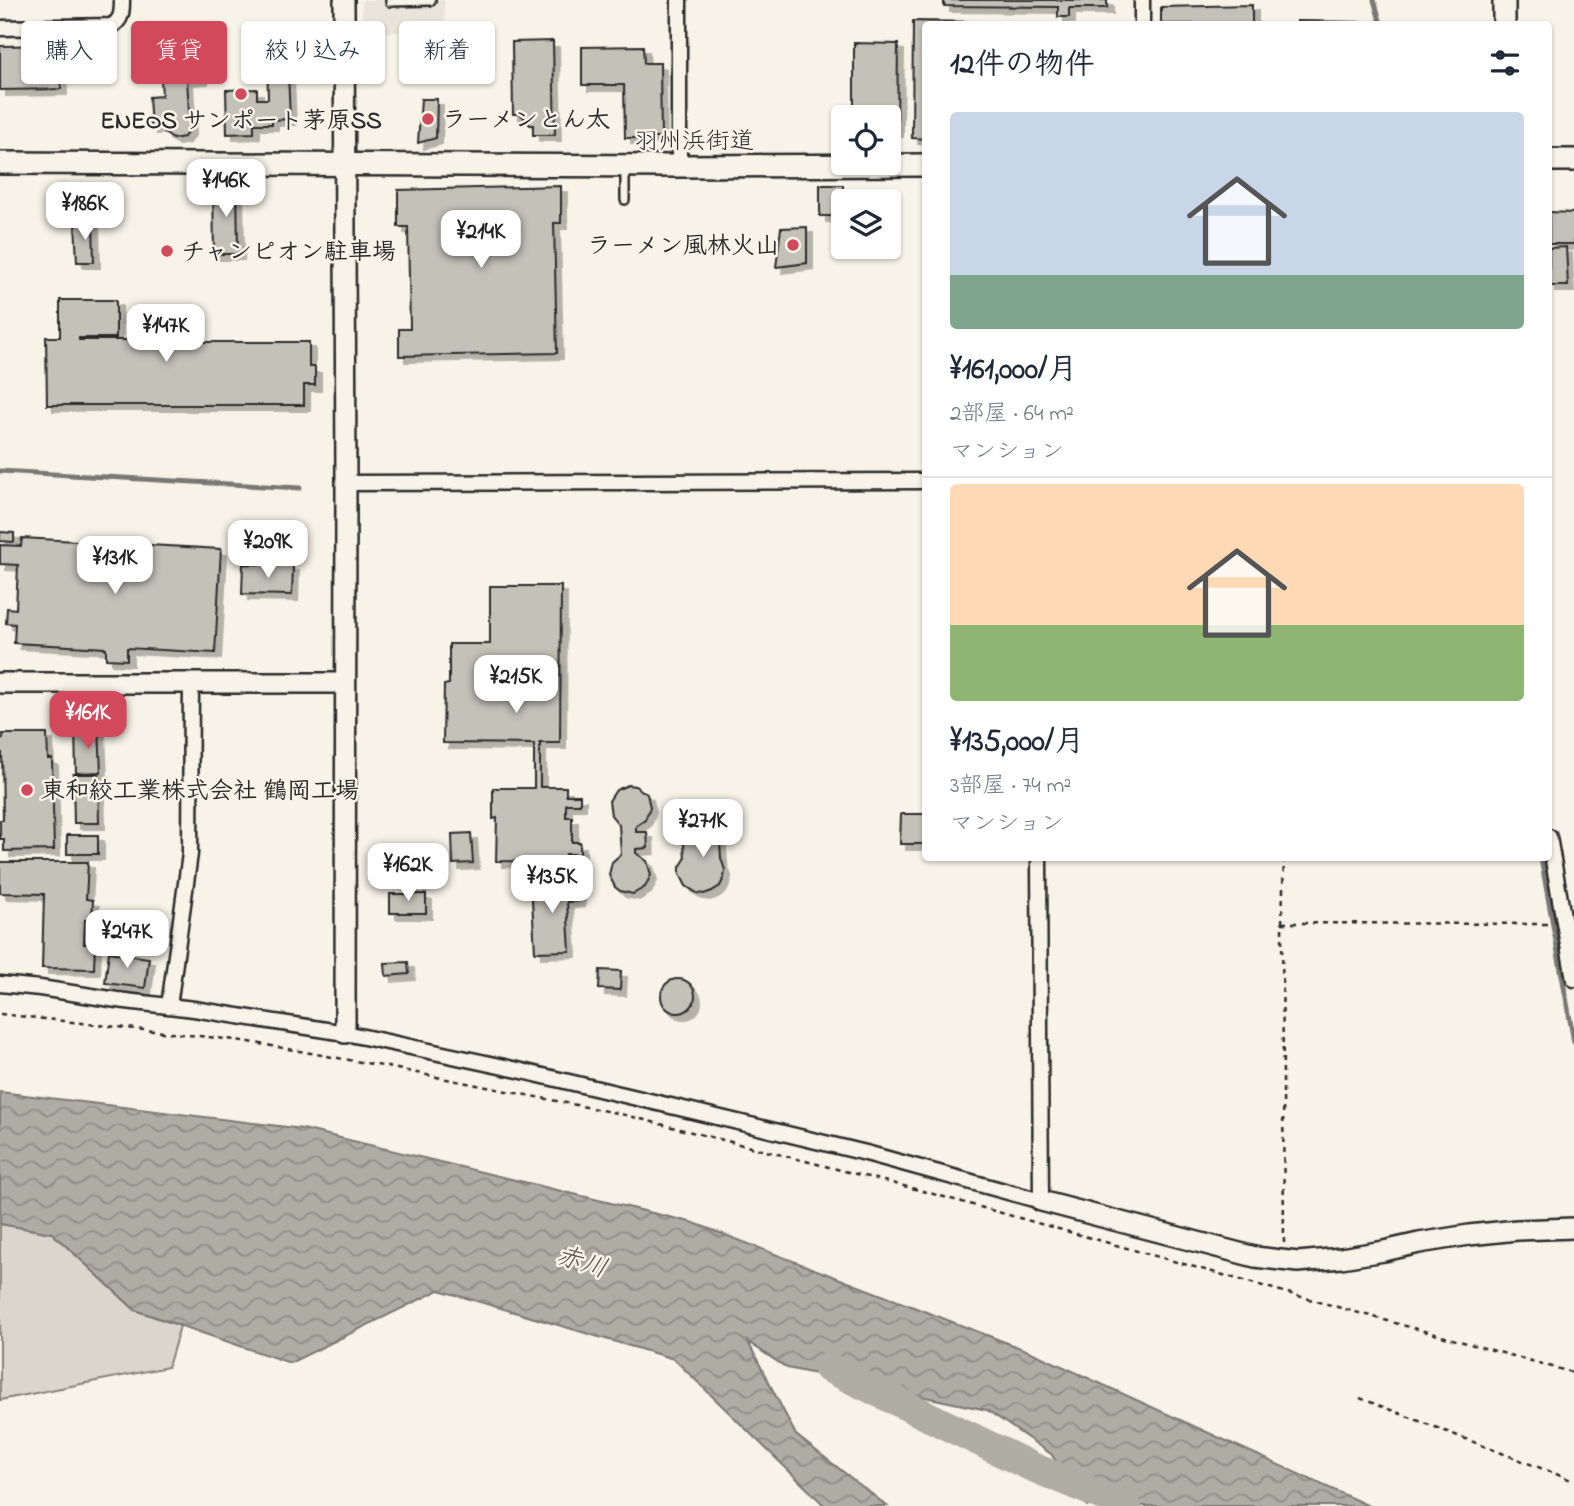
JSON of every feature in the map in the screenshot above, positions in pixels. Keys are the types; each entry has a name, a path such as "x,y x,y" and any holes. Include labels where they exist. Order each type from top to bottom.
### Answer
{"main road":[{"path":"1504,0 1504,21"},
{"path":"1552,160 1574,160"},
{"name":"羽州浜街道","path":"0,163 922,165"}],"street":[{"path":"0,28 111,26 120,19 122,0"},
{"path":"344,0 345,1033"},
{"path":"679,0 680,166"},
{"path":"1142,0 1142,21"},
{"path":"346,483 922,481"},
{"path":"0,683 345,683"},
{"path":"169,1006 190,854 191,683"},
{"path":"1552,855 1574,979"},
{"path":"1039,861 1041,1200"},
{"path":"0,984 345,1033 518,1070 866,1153 1255,1257 1298,1262 1341,1258 1492,1232 1574,1228"}],"lane":[{"path":"390,0 431,0"},
{"path":"625,166 625,200"}],"path":[{"path":"1284,861 1285,1261"},
{"path":"1282,923 1564,925"},
{"path":"0,1014 244,1041 621,1114 919,1190 1574,1373"},
{"path":"1360,1398 1574,1481"}],"shaded area":[{"path":"362,0 444,0 445,21 399,21 399,32 385,32 385,21 362,21"},
{"path":"0,1224 52,1233 135,1310 180,1326 168,1367 0,1400"}],"water":[{"path":"0,1092 303,1129 694,1223 1031,1352 1369,1506 1087,1506 1051,1454 987,1410 787,1368 748,1342 796,1435 887,1506 825,1506 674,1359 439,1290 290,1363 135,1310 52,1233 0,1224"}],"building":[{"path":"944,0 1107,0 1107,8 1069,8 1069,17 1058,17 1058,7 944,6"},
{"path":"1252,5 1252,21 1161,21 1161,7"},
{"path":"913,21 922,21 922,139 912,138"},
{"path":"553,41 555,135 533,135 533,125 521,114 513,114 512,42"},
{"path":"854,43 898,44 897,105 854,105"},
{"path":"0,46 21,46 21,84 61,84 61,89 0,90"},
{"path":"643,46 644,63 660,63 661,138 625,138 624,85 582,85 582,47"},
{"path":"161,84 187,84 190,128 184,137 173,139 164,133 164,127 151,128 149,97 162,96"},
{"name":"ENEOS サンポート茅原SS","path":"268,84 288,84 290,119 272,120 272,124 254,124 254,133 227,134 226,90 257,89 257,99 268,99"},
{"name":"ラーメンとん太","path":"421,99 437,99 436,138 418,143"},
{"path":"237,183 238,254 214,254 213,184"},
{"path":"820,185 843,185 843,189 831,189 831,216 820,216"},
{"path":"561,186 561,223 554,223 557,353 399,356 399,329 410,329 408,227 398,227 398,190"},
{"path":"1552,212 1574,213 1574,244 1552,244"},
{"path":"93,221 94,262 77,262 75,222"},
{"name":"ラーメン風林火山","path":"807,227 807,263 776,267 781,228"},
{"path":"1566,247 1568,286 1552,286 1552,248"},
{"path":"60,300 116,300 116,338 79,340 137,340 137,322 156,322 156,307 184,307 185,342 309,342 309,367 315,367 315,385 304,385 304,405 47,405 46,337 60,337"},
{"path":"0,532 14,533 14,542 0,541"},
{"path":"22,538 221,549 215,653 127,648 127,660 106,659 106,648 14,643 15,624 6,623 7,608 16,609 18,565 0,564 0,545 21,546"},
{"path":"243,564 293,565 292,595 242,594"},
{"path":"490,586 561,586 560,743 540,743 540,787 566,787 566,795 580,795 580,804 566,804 566,817 572,817 572,842 580,842 580,854 566,854 567,862 496,861 497,818 493,819 493,788 534,788 534,744 443,743 444,685 449,684 449,644 490,644"},
{"path":"99,728 101,772 76,773 75,729"},
{"name":"東和絞工業株式会社 鶴岡工場","path":"3,734 47,734 48,759 52,759 54,850 4,851 4,839 0,839 0,820 3,820 0,740 3,739"},
{"path":"73,774 98,774 99,823 74,823"},
{"path":"628,785 647,794 650,807 645,820 636,826 636,832 647,832 648,848 636,849 636,853 647,861 651,875 645,887 633,894 620,891 609,875 612,862 621,854 619,825 611,815 609,801 616,790"},
{"path":"901,814 922,814 922,844 900,844"},
{"path":"719,825 724,878 720,886 712,891 697,893 686,886 680,874 680,867 685,859 683,829"},
{"path":"471,833 473,863 453,864 452,834"},
{"path":"67,835 98,835 98,854 67,854"},
{"path":"0,862 88,862 86,899 93,900 92,920 85,920 84,944 95,944 94,969 42,968 44,894 0,893"},
{"path":"578,881 579,901 567,902 570,951 535,952 531,883"},
{"path":"390,894 426,894 426,913 390,913"},
{"path":"109,952 149,958 145,988 105,983"},
{"path":"408,962 409,974 386,976 385,963"},
{"path":"600,970 621,971 620,990 599,989"},
{"path":"678,979 690,984 695,996 690,1008 678,1013 666,1008 661,996 666,984"}],"waterway":[{"path":"1374,0 1380,21"},
{"path":"0,471 300,488"},
{"path":"1542,861 1574,1042"},
{"name":"赤川","path":"827,1367 1030,1466 1127,1506"}],"place":[{"name":"ENEOS サンポート茅原SS","path":"241,94"},
{"name":"ラーメンとん太","path":"428,119"},
{"name":"ラーメン風林火山","path":"793,245"},
{"name":"チャンピオン駐車場","path":"167,251"},
{"name":"東和絞工業株式会社 鶴岡工場","path":"27,790"}]}
